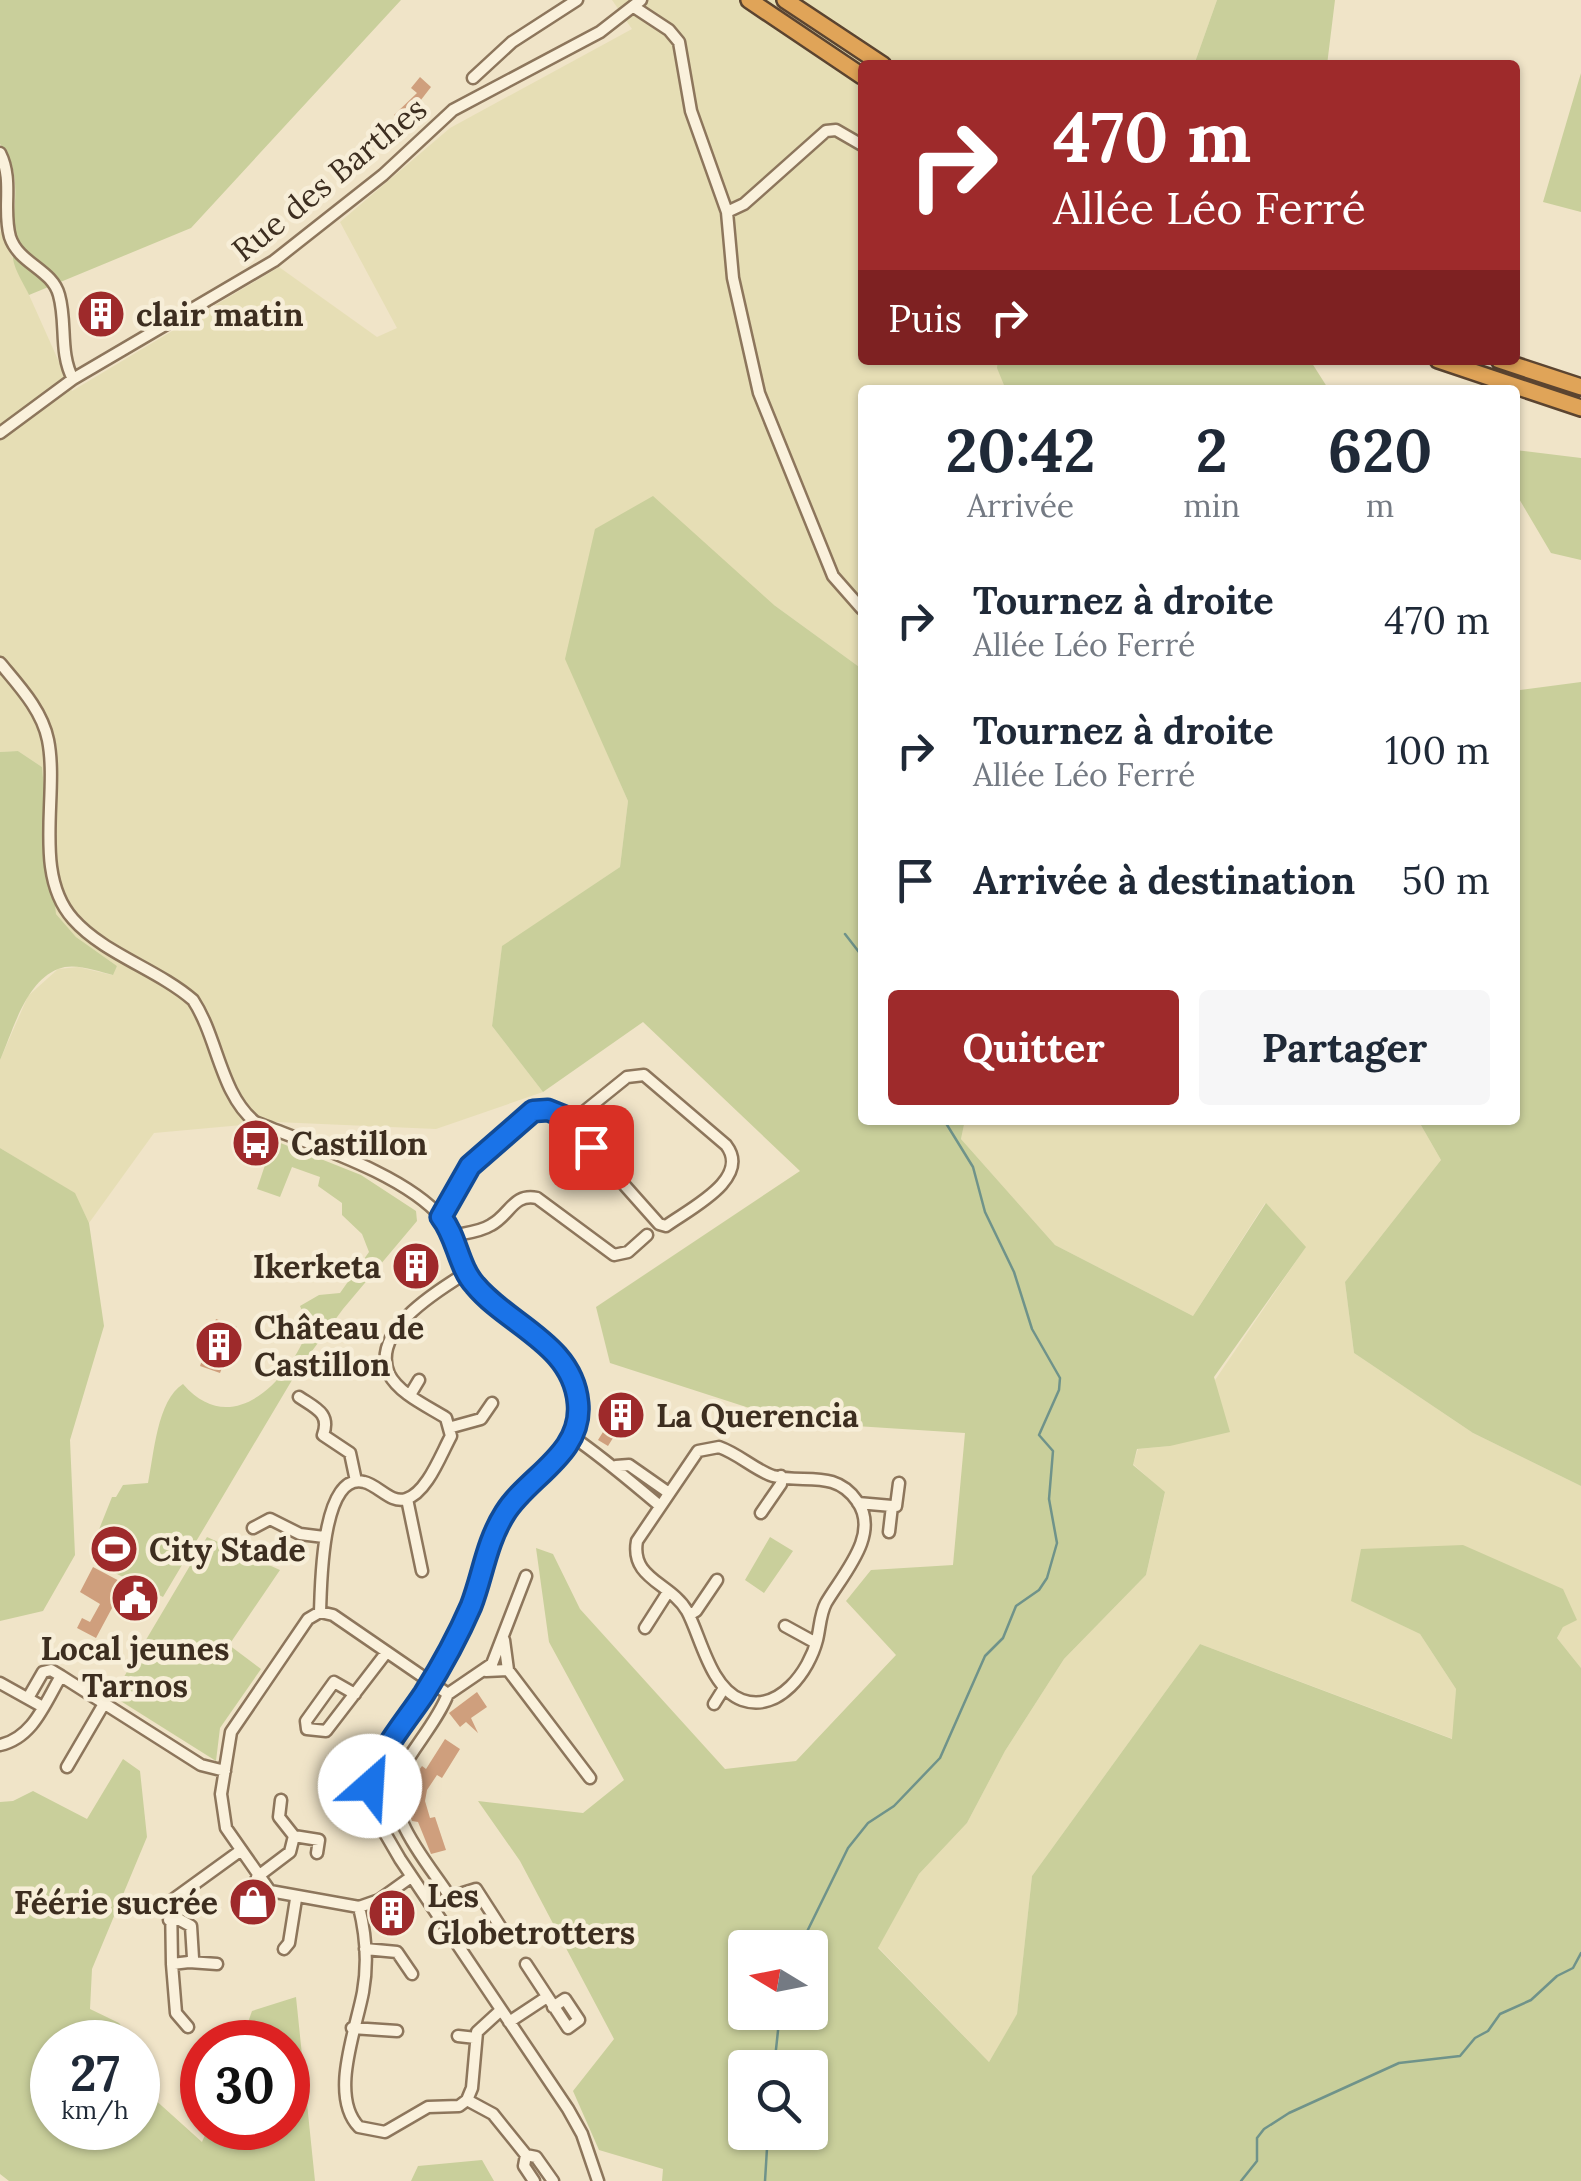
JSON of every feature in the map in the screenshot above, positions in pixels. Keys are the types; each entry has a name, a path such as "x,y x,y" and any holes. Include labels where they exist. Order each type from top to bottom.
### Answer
{"highway":[{"path":"749,0 858,73"},
{"path":"785,0 875,60"},
{"path":"1453,365 1512,385"},
{"path":"1513,365 1581,387"},
{"path":"1520,388 1581,408"}],"street":[{"path":"473,78 495,57 578,0"},
{"path":"637,3 679,42 692,111 727,212 734,278 759,393 826,562 839,585 858,605"},
{"name":"Rue des Barthes","path":"0,433 73,379 274,261 371,185 453,110 600,32 637,3"},
{"path":"495,57 509,78"},
{"path":"727,212 744,204 826,131 836,130 858,143"},
{"path":"0,154 9,178 8,232 15,249 44,274 59,295 65,357 73,379"},
{"path":"0,663 38,712 48,740 52,862 57,890 70,917 193,1000 220,1054 234,1097 247,1115 403,1187 441,1217 466,1273 482,1294 560,1358 578,1403 573,1437 556,1461 539,1473 506,1511 489,1544 470,1606 430,1683 375,1765 368,1804 432,1908 568,2109 582,2134 598,2181"},
{"path":"441,1217 470,1166 533,1111 548,1110 570,1123 659,1224 666,1226 724,1183 732,1170 732,1153 726,1145 644,1075 627,1078 570,1123"},
{"path":"452,1236 495,1224 515,1201 526,1196 537,1198 614,1255 628,1252 646,1235"},
{"path":"320,1612 327,1519 347,1486 356,1481 367,1482 400,1500 407,1499 418,1492 451,1436 452,1427 446,1418 410,1395 388,1373 389,1343 412,1312 466,1273"},
{"path":"410,1395 419,1380"},
{"path":"298,1397 325,1414 323,1434 350,1453 356,1481"},
{"path":"452,1427 482,1418 492,1403"},
{"path":"573,1437 616,1466 621,1477 660,1506"},
{"path":"706,1448 736,1453 773,1476 781,1476 823,1478 838,1483 864,1513 864,1538 825,1605 805,1670 789,1690 772,1698 743,1700 724,1688 689,1615 643,1571 635,1554 637,1541 698,1451 706,1448"},
{"path":"616,1466 630,1466 670,1493"},
{"path":"636,1486 644,1476"},
{"path":"762,1513 781,1484 781,1476"},
{"path":"858,1502 896,1506 899,1483"},
{"path":"407,1499 422,1571"},
{"path":"889,1532 892,1506"},
{"path":"252,1528 264,1526 270,1519 300,1534 324,1537"},
{"path":"450,1897 397,1814 397,1777 448,1694 484,1671 504,1636 526,1576"},
{"path":"689,1615 717,1580"},
{"path":"645,1628 668,1592"},
{"path":"412,1876 379,1900 359,1907 270,1891 222,1820 220,1806 231,1732 308,1619 320,1612 333,1616 448,1694"},
{"path":"785,1626 816,1643"},
{"path":"504,1636 508,1670 590,1778"},
{"path":"355,1694 334,1682 306,1721 307,1729 324,1733 355,1694 386,1654"},
{"path":"28,1698 43,1672 51,1670 202,1764 224,1771"},
{"path":"484,1671 508,1670"},
{"path":"0,1745 22,1737 62,1676"},
{"path":"0,1683 43,1707"},
{"path":"714,1704 724,1688"},
{"path":"67,1767 105,1702"},
{"path":"281,1800 279,1817 294,1836 319,1840 318,1853"},
{"path":"258,1877 290,1852 294,1836"},
{"path":"182,2020 176,2013 169,1906 175,1896 240,1851"},
{"path":"432,1908 476,1889 506,1934"},
{"path":"284,1949 289,1944 296,1898"},
{"path":"359,1907 365,1949 363,1993 352,2028 346,2099 347,2111 359,2128 385,2132 428,2107 459,2106 467,2100 481,2024 501,2010"},
{"path":"169,1920 180,1920 190,1926 190,1962"},
{"path":"365,1949 397,1952 412,1974"},
{"path":"172,1964 217,1964"},
{"path":"508,2022 550,2002 526,1964"},
{"path":"352,2028 397,2032"},
{"path":"458,2036 476,2038"},
{"path":"467,2100 492,2114 526,2155 536,2157 553,2181"},
{"path":"526,2155 524,2166 534,2181"}],"shaded area":[{"path":"612,0 1217,0 1196,60 858,60 858,365 999,365 1005,385 858,385 858,666 774,605 566,659 628,801 620,867 502,947 492,1026 543,1092 436,1129 276,1122 154,1133 89,1223 74,1193 0,1148 0,1060 28,996 58,969 78,967 112,975 117,966 76,937 56,914 42,767 18,751 0,752 0,230 72,391 279,267 377,337 397,328 340,222 450,128 632,29"},
{"path":"964,1125 1421,1125 1441,1160 1345,1282 1354,1353 1473,1433 1581,1486 1581,1668 1557,1638 1563,1627 1351,1600 1420,1634 1456,1689 1453,1739 1200,1644 1032,1876 1017,2015 989,2062 878,1947 919,1874 967,1823 1005,1751 1064,1659 1146,1575 1165,1493 1133,1464 1138,1449 1170,1446 1305,1248 1265,1203 1193,1316 1055,1245 961,1139"}],"green space":[{"path":"0,0 401,0 191,228 29,295 13,259 15,184 8,156 0,144"},
{"path":"1217,0 1335,0 1328,60 1196,60"},
{"path":"1581,73 1581,212 1543,202"},
{"path":"1313,365 1326,385 1004,385 997,368"},
{"path":"1520,451 1581,458 1581,560 1551,553 1520,500"},
{"path":"653,496 774,605 858,666 858,1125 964,1125 961,1139 1055,1245 1193,1316 1266,1203 1306,1247 1214,1377 1230,1432 1137,1449 1133,1465 1165,1492 1146,1575 1064,1659 1005,1751 967,1823 919,1874 878,1948 989,2062 1017,2014 1032,1876 1200,1644 1452,1739 1456,1689 1420,1634 1351,1601 1361,1549 1463,1545 1563,1589 1577,1620 1563,1627 1557,1638 1581,1668 1581,2181 662,2181 663,2169 599,2150 573,2091 614,2039 520,1861 478,1801 583,1813 624,1780 549,1642 536,1548 553,1554 580,1609 725,1769 796,1761 896,1655 846,1601 871,1570 953,1565 965,1433 793,1422 610,1363 596,1307 800,1171 643,1022 543,1092 492,1026 502,946 620,867 628,801 565,659 595,529"},
{"path":"1581,682 1581,1486 1473,1433 1354,1353 1345,1282 1441,1160 1421,1125 1520,1125 1520,690"},
{"path":"18,751 42,767 56,914 76,937 117,966 113,975 71,966 47,975 22,1008 0,1060 0,752"},
{"path":"268,1138 361,1175 416,1211 417,1221 298,1370 163,1597 115,1573 116,1566 90,1552 112,1497 123,1485 148,1483 167,1402 183,1384 202,1400 221,1407 240,1405 258,1396 289,1366 309,1327 300,1306 319,1295 340,1293 369,1252 362,1234 342,1215 342,1203 318,1186 320,1177 292,1167 280,1197 257,1189 268,1156 263,1142"},
{"path":"0,1148 75,1193 89,1223 104,1326 70,1440 75,1555 43,1611 0,1621"},
{"path":"207,1537 280,1570 229,1645 261,1669 220,1728 216,1761 119,1700 115,1692"},
{"path":"770,1537 793,1551 764,1593 745,1580"},
{"path":"123,1759 140,1771 147,1837 92,1969 90,2009 113,2020 30,2020 30,2150 160,2150 160,2104 180,2122 180,2150 310,2150 310,2133 315,2181 9,2181 0,2174 0,1802 13,1801 33,1791 87,1819"},
{"path":"296,1997 298,2020 249,2020 252,2011"},
{"path":"482,2160 494,2181 411,2181 418,2166"}],"building":[{"path":"420,77 431,87 403,123 394,115 417,93 411,88"},
{"name":"Château de Castillon","path":"216,1319 237,1327 231,1344 239,1352 228,1353 220,1373 200,1366"},
{"path":"621,1403 631,1409 608,1446 598,1440"},
{"path":"93,1567 159,1602 153,1612 119,1595 96,1638 77,1628 82,1618 90,1622 100,1604 80,1592"},
{"path":"477,1692 487,1707 471,1718 478,1733 466,1722 460,1727 449,1713"},
{"path":"445,1739 460,1749 442,1778 437,1775 427,1790 425,1801 430,1818 435,1817 446,1850 431,1854 406,1803 414,1800 417,1789 409,1784 422,1766 426,1769"}],"waterway":[{"path":"845,934 858,951"},
{"path":"808,1930 848,1848 868,1823 894,1806 940,1758 985,1656 1003,1638 1016,1606 1039,1590 1047,1578 1057,1543 1049,1499 1053,1451 1039,1435 1059,1390 1060,1378 1032,1329 1014,1272 985,1212 973,1167 947,1125"},
{"path":"1241,2181 1257,2161 1257,2138 1264,2129 1289,2113 1399,2063 1460,2056 1475,2038 1488,2031 1500,2014 1531,2000 1557,1976 1573,1968 1581,1953"},
{"path":"776,2050 778,2030"},
{"path":"765,2181 767,2150"}],"place":[{"name":"clair matin","path":"101,314"},
{"name":"Castillon","path":"256,1143"},
{"name":"Ikerketa","path":"416,1266"},
{"name":"Château de Castillon","path":"219,1345"},
{"name":"La Querencia","path":"621,1415"},
{"name":"City Stade","path":"114,1549"},
{"name":"Local jeunes Tarnos","path":"135,1598"},
{"name":"Féérie sucrée","path":"253,1902"},
{"name":"Les Globetrotters","path":"392,1913"}],"route":[{"path":"370,1786 375,1765 427,1690 470,1606 485,1555 506,1511 539,1473 556,1461 576,1426 578,1403 570,1374 560,1358 482,1294 466,1273 441,1217 470,1166 533,1111 540,1108 563,1116 591,1147"}]}
